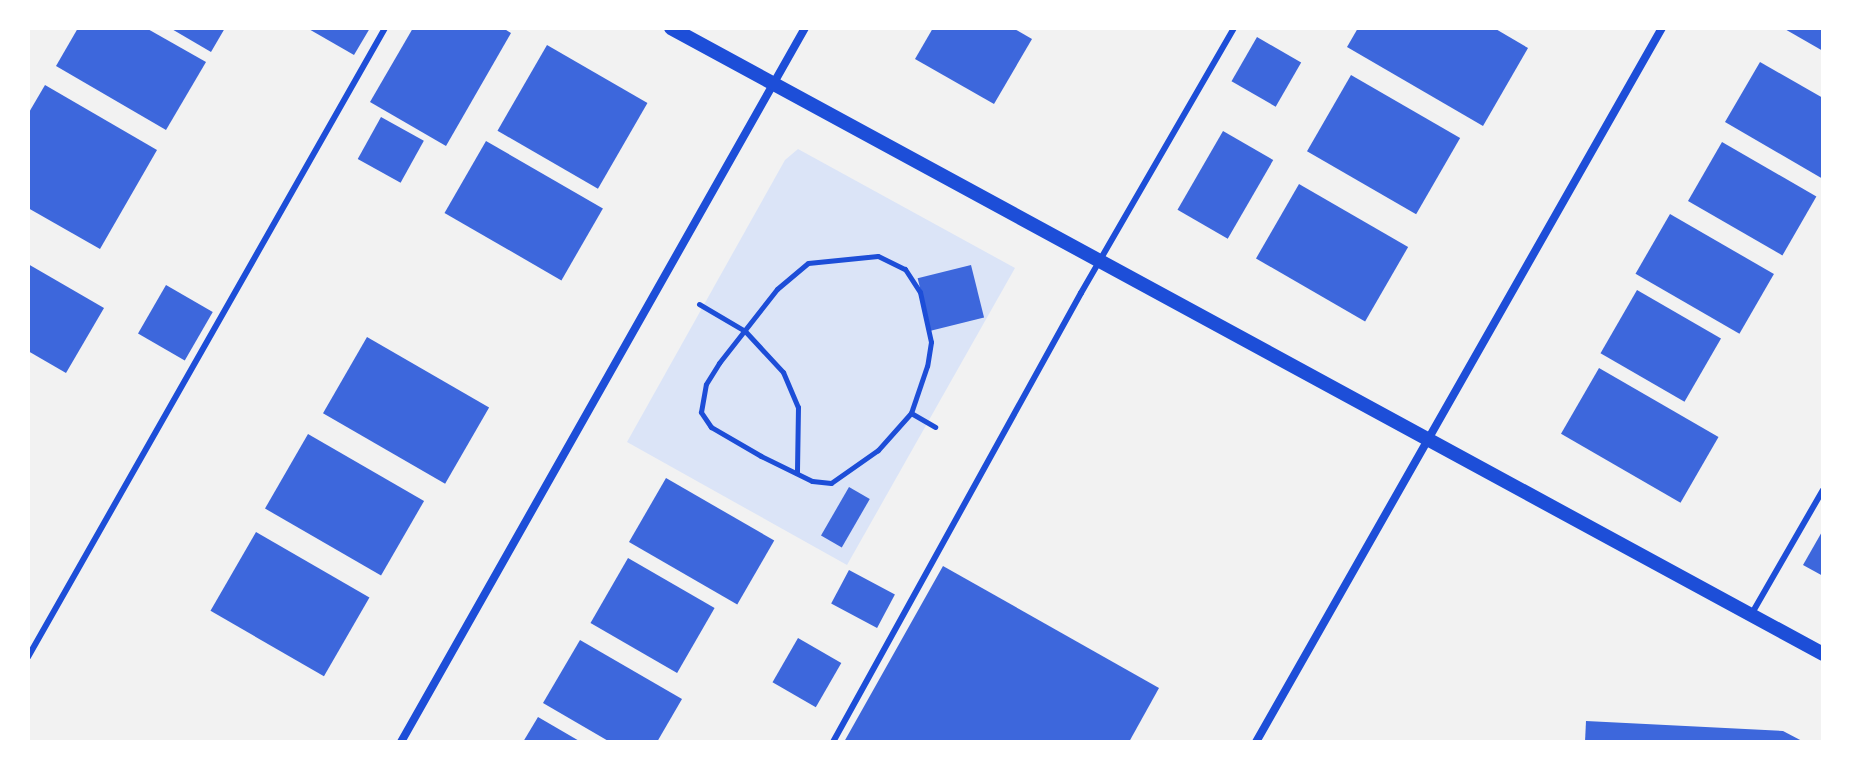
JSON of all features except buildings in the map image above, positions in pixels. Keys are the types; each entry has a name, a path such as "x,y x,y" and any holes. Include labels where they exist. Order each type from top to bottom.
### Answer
{"street":[{"path":"671,28 1823,654"},
{"path":"401,742 805,28"},
{"path":"1256,742 1431,440 1662,28"}],"lane":[{"path":"28,657 385,28"},
{"path":"833,742 1099,262 1234,28"},
{"path":"1751,615 1823,490"}],"path":[{"path":"878,256 905,269 920,292 931,342 927,366 911,413 869,457 831,483 812,481 711,427 701,412 706,384 777,289 808,263 878,256"},
{"path":"699,304 745,331 783,372 798,407 797,473"},
{"path":"911,413 935,427"}],"shaded area":[{"path":"798,149 1015,268 847,565 627,442 785,160"}]}
